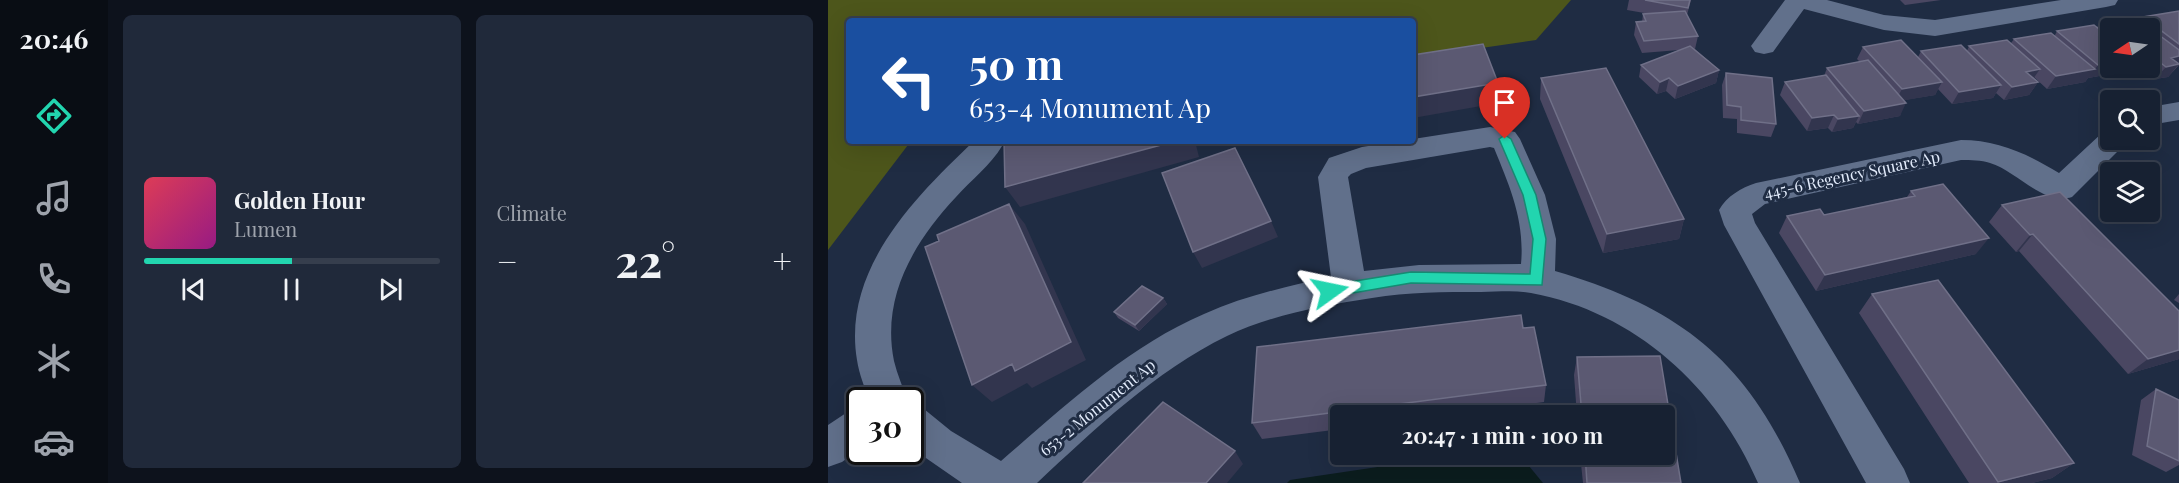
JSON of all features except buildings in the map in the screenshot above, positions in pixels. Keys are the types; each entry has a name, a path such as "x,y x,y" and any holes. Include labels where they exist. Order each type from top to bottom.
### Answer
{"street":[{"path":"1764,46 1800,0 1893,25 1924,28 2106,0"},
{"path":"2160,114 2179,111"},
{"path":"1349,286 1333,177 1340,166 1362,158 1490,137 1505,139 1529,195 1540,239 1537,281"},
{"path":"882,387 879,379 875,339 875,303 897,247 922,213 987,146"},
{"name":"445-6 Regency Square Ap","path":"1889,483 1740,225 1735,210 1756,195 1961,150 1979,149 2001,154 2061,189 2102,150"},
{"name":"653-2 Monument Ap","path":"1007,483 1118,387 1157,359 1202,332 1264,307 1349,286 1411,277 1511,278 1537,281 1611,305 1659,330 1697,361 1736,405 1767,453 1779,483"},
{"path":"924,433 999,483"},
{"path":"828,448 846,436"}],"green space":[{"path":"828,0 1571,0 1536,40 1416,58 1416,18 846,18 846,144 909,144 828,250"}],"shaded area":[{"path":"1391,465 1528,465 1543,483 1287,483 1290,480"}],"route":[{"path":"1330,291 1411,277 1511,278 1537,281 1540,239 1529,195 1505,139"}]}
